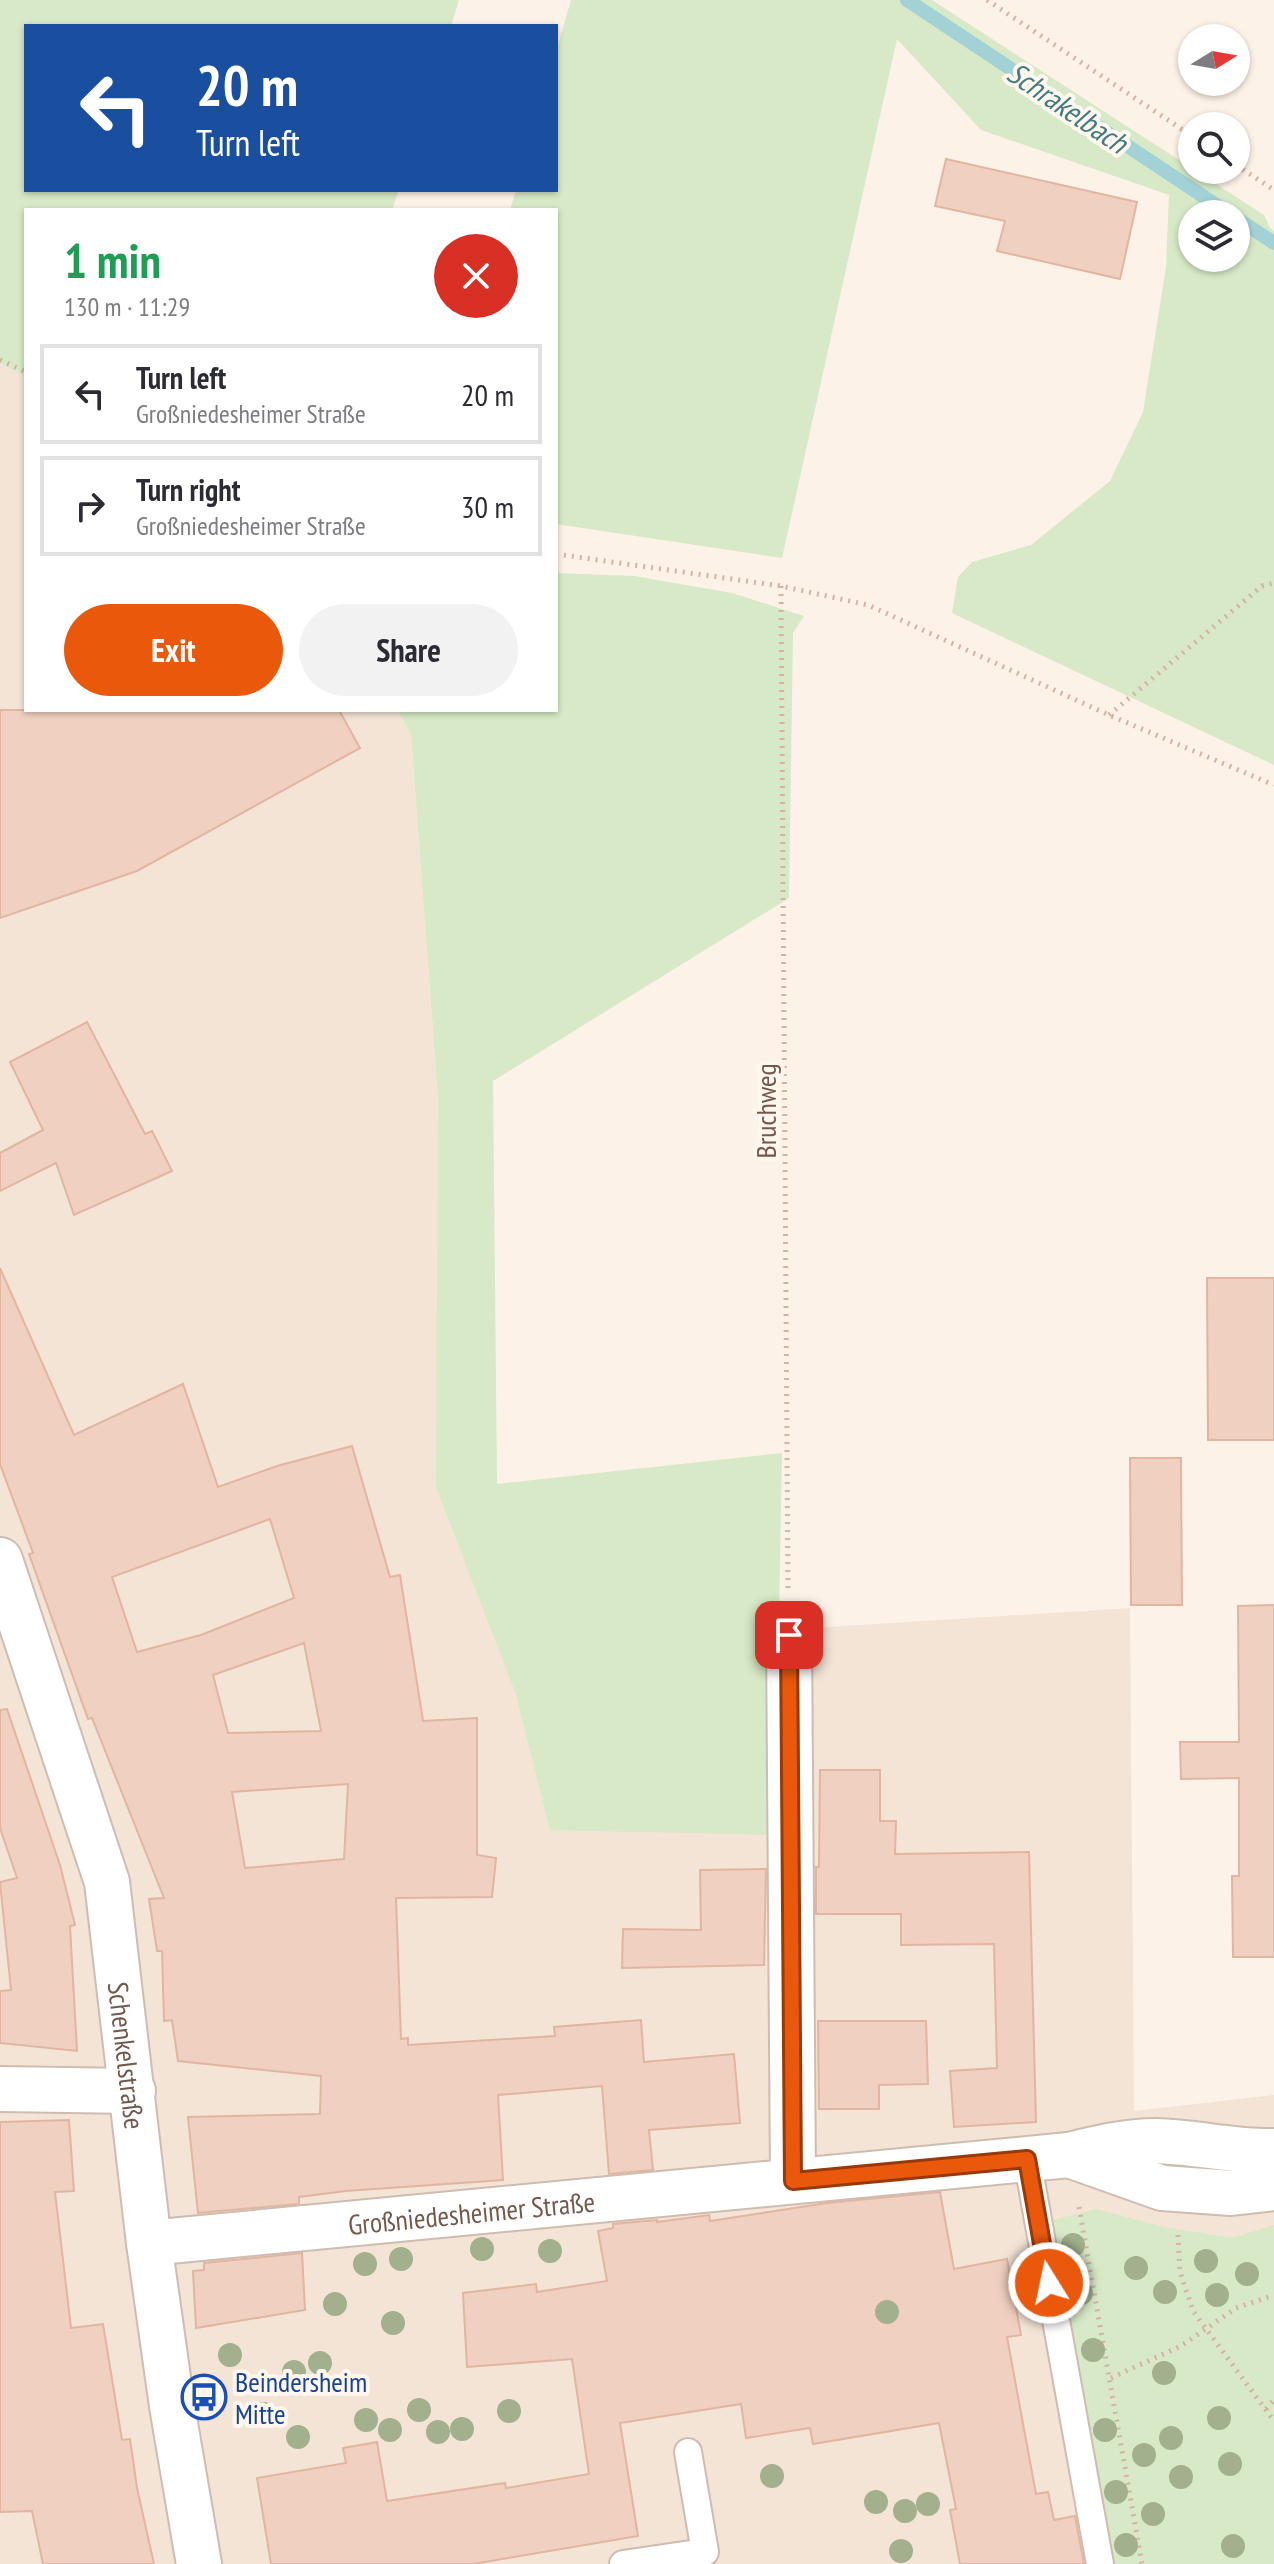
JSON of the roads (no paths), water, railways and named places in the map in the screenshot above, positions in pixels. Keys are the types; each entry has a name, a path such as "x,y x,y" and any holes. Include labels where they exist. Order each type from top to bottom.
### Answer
{"street":[{"name":"Schenkelstraße","path":"0,1560 107,1882 149,2243 199,2564"},
{"path":"789,1635 793,2181"},
{"path":"0,2089 133,2091"},
{"name":"Großniedesheimer Straße","path":"149,2243 1048,2157 1152,2141 1243,2151 1274,2151"},
{"name":"Großniedesheimer Straße","path":"1048,2157 1162,2188 1231,2193 1274,2188"}],"lane":[{"path":"1048,2157 1100,2564"},
{"path":"623,2564 705,2552 688,2452"}],"waterway":[{"name":"Schrakelbach","path":"907,0 1209,200"},
{"name":"Schrakelbach","path":"1250,227 1274,243"}],"place":[{"name":"Beindersheim Mitte","path":"204,2397"}]}
